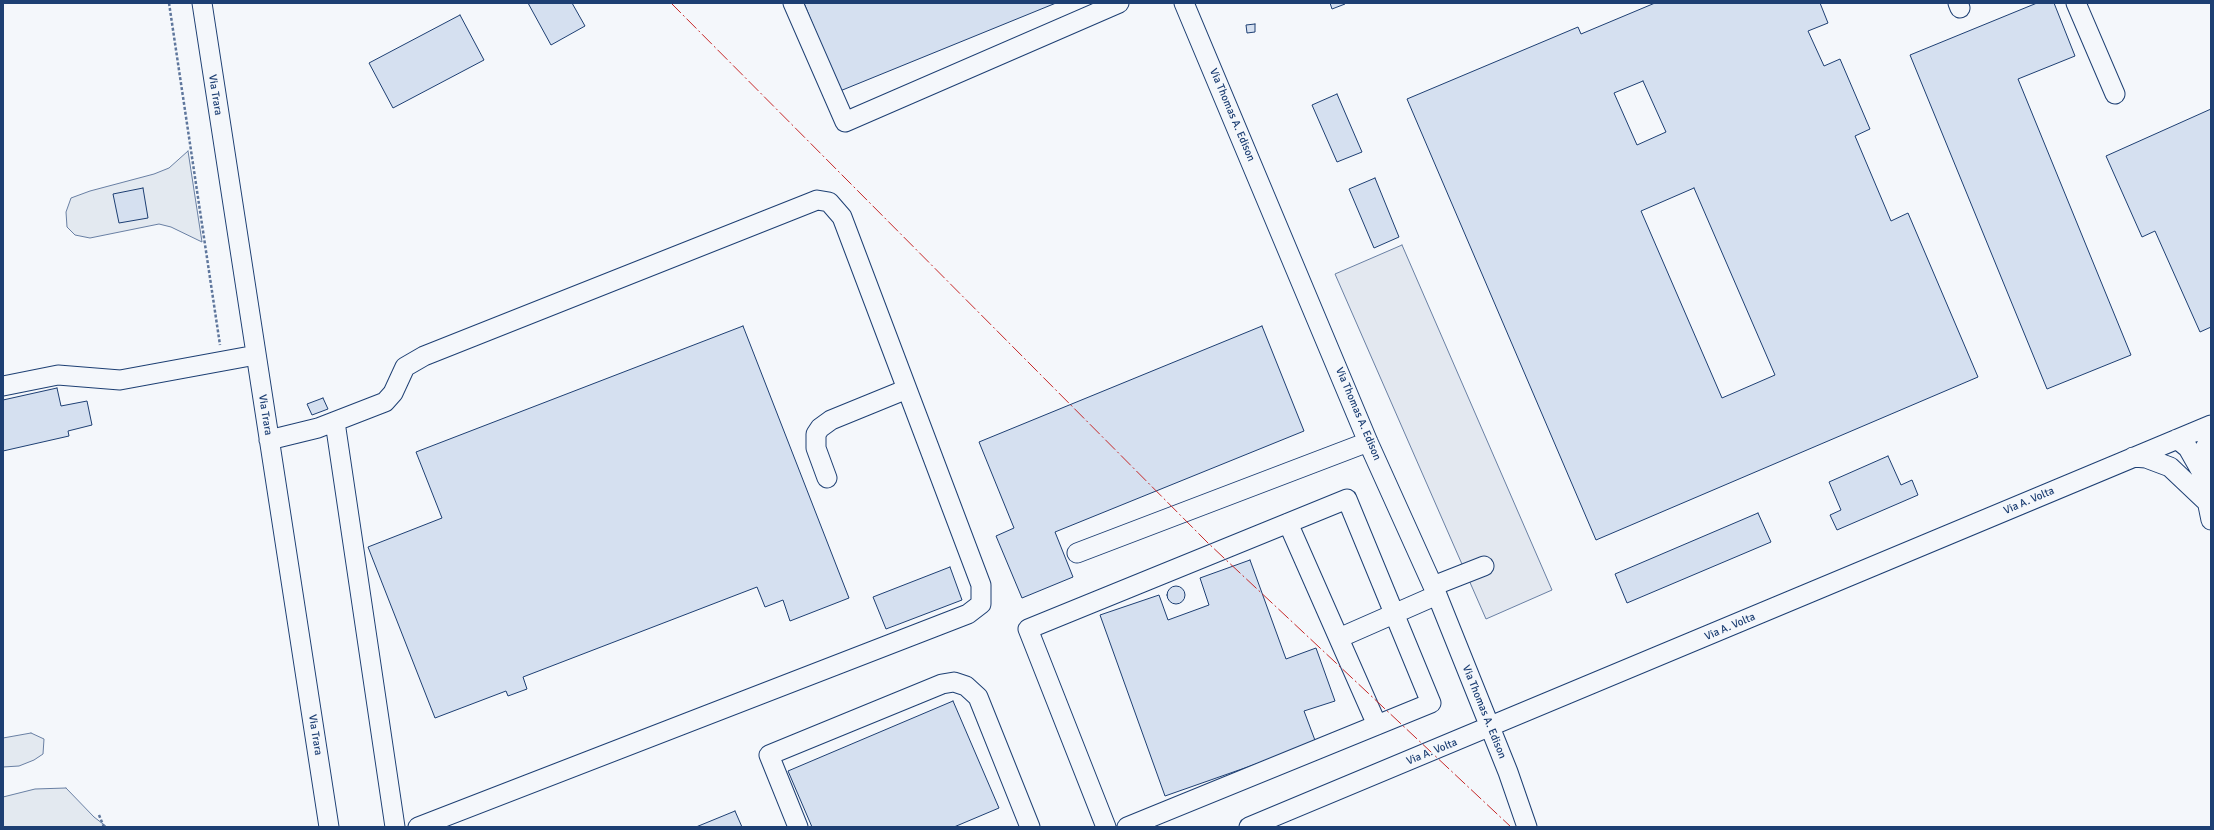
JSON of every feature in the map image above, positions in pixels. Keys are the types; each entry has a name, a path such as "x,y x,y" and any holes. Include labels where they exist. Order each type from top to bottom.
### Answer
{"street":[{"name":"Via Trara","path":"202,3 329,827"},
{"path":"793,3 845,122 1119,3"},
{"name":"Via Thomas A. Edison","path":"1184,3 1368,442 1435,590 1491,727 1527,827"},
{"path":"2076,3 2114,94"},
{"path":"269,440 308,431 385,402 393,394 405,367 424,356 817,200 828,202 842,217 981,585 982,599 977,607 968,614 418,827"},
{"path":"3,386 58,375 120,380 256,355"},
{"path":"827,478 816,448 816,434 820,428 831,420 907,389"},
{"path":"334,422 395,827"},
{"name":"Via A. Volta","path":"1249,827 2211,425"},
{"path":"2209,511 2201,471 2203,454 2211,433"},
{"path":"2177,439 2188,448 2201,471"},
{"path":"2177,439 2177,455 2185,480"},
{"path":"1077,553 1368,442"},
{"path":"2133,457 2161,463 2170,467 2185,480 2209,511"},
{"path":"1106,827 1028,629 1347,499 1431,704 1127,827"},
{"path":"1288,523 1377,725"},
{"path":"1339,638 1394,614 1435,590 1484,566"},
{"path":"795,826 768,755 942,684 954,682 966,686 978,697 1030,827"}],"path":[{"path":"168,3 222,362"},
{"path":"99,816 104,827"}],"shaded area":[{"path":"188,151 202,242 171,227 159,224 90,238 75,235 67,227 66,212 71,198 90,191 154,174 169,168"},
{"path":"1402,245 1552,590 1486,619 1335,274"},
{"path":"31,733 44,739 43,754 34,760 19,766 3,767 3,738"},
{"path":"66,788 94,817 107,827 3,827 3,797 35,789"}],"building":[{"path":"528,3 572,3 585,26 551,45"},
{"path":"804,3 1056,3 840,91"},
{"path":"1330,3 1345,3 1345,4 1332,9"},
{"path":"1655,3 1820,3 1828,23 1808,31 1824,66 1840,59 1870,129 1855,136 1891,221 1908,213 1978,377 1596,540 1407,99 1578,27 1581,34","holes":["1643,81 1666,132 1637,145 1614,93","1694,188 1775,375 1722,398 1641,211"]},
{"path":"2037,3 2054,3 2075,56 2018,79 2131,355 2047,389 1910,55"},
{"path":"460,15 484,60 393,108 369,63"},
{"path":"1255,24 1255,32 1247,33 1246,25"},
{"path":"1337,94 1362,152 1337,162 1312,105"},
{"path":"2211,109 2211,327 2200,332 2155,231 2142,237 2106,156"},
{"path":"1375,178 1399,237 1374,248 1349,189"},
{"path":"143,188 148,218 119,223 113,194"},
{"path":"743,326 849,598 790,621 783,600 765,607 757,587 523,677 527,689 508,696 506,691 435,718 368,547 442,518 416,452"},
{"path":"1262,326 1304,431 1055,532 1073,577 1022,598 996,536 1014,528 979,442"},
{"path":"57,388 61,406 87,401 92,425 68,431 69,436 3,451 3,400"},
{"path":"323,398 328,409 312,415 307,404"},
{"path":"1888,456 1901,485 1912,480 1918,495 1837,530 1830,515 1841,510 1829,482"},
{"path":"1758,513 1771,542 1627,603 1615,574"},
{"path":"1250,560 1286,659 1316,648 1335,701 1304,711 1316,743 1165,796 1100,615 1159,595 1168,620 1209,605 1200,578"},
{"path":"950,567 962,600 886,629 873,597"},
{"path":"1176,586 1182,589 1185,595 1182,601 1176,604 1170,601 1167,595 1170,589"},
{"path":"953,701 999,808 954,827 812,827 788,771"},
{"path":"735,811 742,827 696,827"}],"power":[{"path":"671,3 1208,543 1511,827"}]}
